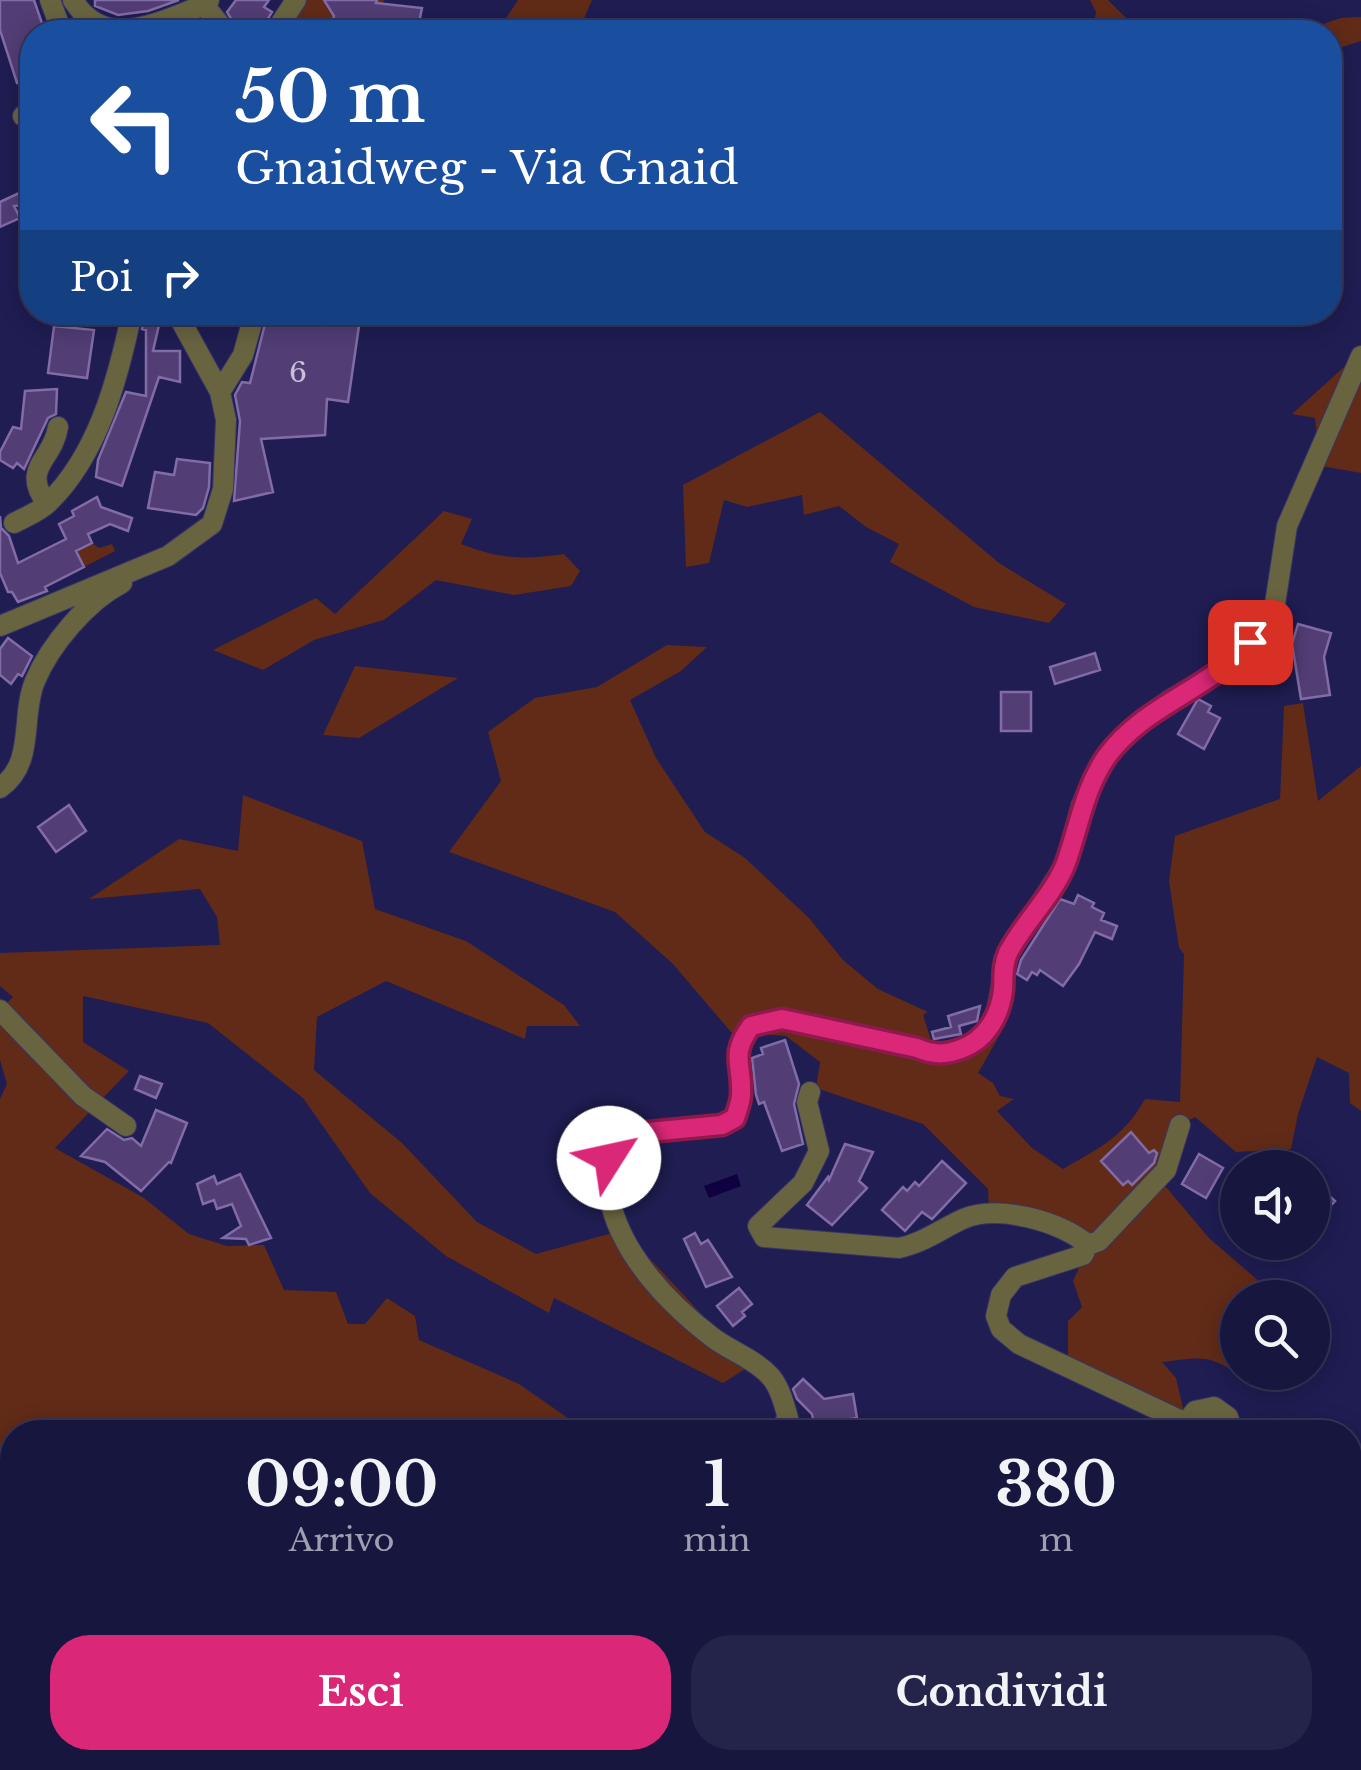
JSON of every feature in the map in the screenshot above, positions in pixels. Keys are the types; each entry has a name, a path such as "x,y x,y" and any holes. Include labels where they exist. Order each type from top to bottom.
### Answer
{"street":[{"path":"74,0 93,20"},
{"path":"164,20 207,2"},
{"path":"14,523 48,504 83,463 114,380 129,325"},
{"path":"0,626 162,559 212,524 223,489 226,420 220,392 183,325"},
{"path":"220,392 243,356 251,325"},
{"path":"787,1420 781,1395 770,1376 682,1312 654,1283 625,1238 606,1182 614,1143 628,1134 722,1125 735,1118 742,1095 736,1065 739,1042 751,1026 782,1019 934,1054 974,1044 992,1026 1003,991 1002,971 1008,954 1066,863 1081,806 1107,757 1135,726 1216,672 1250,642 1275,604 1288,526 1361,356"},
{"path":"48,504 37,490 36,468 56,439 58,427"},
{"path":"0,788 22,763 34,682 60,639 110,590 162,559"},
{"path":"0,1010 83,1096 126,1126"},
{"path":"810,1092 810,1116 819,1151 803,1183 758,1226 764,1237 899,1248 916,1244 964,1218 989,1211 1058,1226 1093,1243"},
{"path":"1170,1420 1019,1344 1002,1329 996,1316 1001,1296 1015,1277 1083,1255 1166,1170 1180,1124"},
{"path":"1190,1420 1195,1411 1214,1407 1229,1420"}],"shaded area":[{"path":"306,0 384,0 378,20 295,20"},
{"path":"518,0 592,0 583,20 505,20"},
{"path":"1090,0 1108,0 1128,20 1095,20 1096,12"},
{"path":"1361,17 1361,41 1342,47 1342,20 1335,20"},
{"path":"1361,346 1361,473 1316,465 1319,454 1315,418 1292,414 1343,368"},
{"path":"820,412 999,563 1066,604 1049,623 974,607 890,562 899,544 866,527 839,506 804,515 802,495 747,507 724,500 709,563 686,567 683,485"},
{"path":"444,511 472,519 461,544 512,557 564,554 580,571 571,586 514,595 436,580 384,620 314,640 263,670 213,650 316,598 335,614"},
{"path":"92,543 99,548 112,544 115,551 84,567 76,551"},
{"path":"667,645 707,647 681,671 630,700 656,758 705,832 745,858 809,918 843,960 878,989 928,1012 923,1015 934,1049 947,1054 994,1021 1006,1024 978,1073 993,1083 1000,1096 1014,1099 997,1111 1032,1148 1063,1169 1119,1132 1145,1099 1180,1102 1184,954 1179,948 1169,881 1175,836 1280,799 1284,706 1303,703 1318,801 1361,766 1361,1111 1350,1103 1349,1073 1317,1057 1291,1149 1234,1150 1195,1117 1180,1125 1161,1181 1220,1248 1220,1260 1234,1260 1258,1280 1220,1280 1220,1364 1204,1359 1162,1362 1176,1378 1184,1412 1068,1360 1068,1321 1082,1307 1073,1281 1089,1246 989,1211 988,1189 923,1124 816,1088 820,1062 786,1036 731,1032 673,964 615,912 449,852 501,781 488,732 535,698 597,687"},
{"path":"355,666 458,678 359,738 323,735"},
{"path":"243,795 362,841 375,909 466,941 564,1005 580,1026 527,1026 525,1039 386,981 317,1017 314,1070 402,1143 477,1222 536,1254 623,1230 750,1366 723,1383 554,1298 549,1313 446,1256 370,1193 303,1098 208,1023 83,996 83,1042 129,1071 55,1148 144,1198 189,1234 227,1246 264,1245 284,1290 336,1292 348,1324 365,1324 387,1298 415,1316 419,1340 519,1384 571,1420 0,1420 0,1099 7,1084 0,1060 0,998 7,1003 13,997 0,986 0,953 220,945 217,917 200,889 89,899 179,839 238,851"},
{"path":"737,1174 741,1186 709,1198 704,1186"}],"building":[{"path":"0,0 34,0 41,20 20,20 20,82 17,83 0,30"},
{"path":"95,0 179,0 148,11 118,15 95,6"},
{"path":"236,0 269,0 264,7 272,12 267,20 232,20 227,12"},
{"path":"324,0 377,0 376,3 422,8 420,20 333,20"},
{"path":"20,193 20,205 14,206 20,218 0,227 0,202"},
{"path":"143,325 159,325 153,351 180,351 180,382 159,377 122,486 96,477 98,460 126,392 146,396 146,330"},
{"path":"265,325 359,325 348,402 327,399 325,435 261,439 273,492 234,501 240,421 235,395 242,382 250,383"},
{"path":"54,326 94,330 87,378 48,373"},
{"path":"57,389 56,414 48,418 24,469 17,463 13,468 0,460 13,427 21,429 25,391"},
{"path":"177,459 210,463 209,487 203,508 196,515 148,508 155,472 174,475"},
{"path":"97,497 101,507 132,518 128,531 110,524 88,534 92,543 76,551 84,567 45,587 47,591 18,602 8,592 0,573 0,516 1,528 9,536 18,563 66,539 59,524 74,516 72,511"},
{"path":"1298,624 1331,633 1324,657 1330,695 1301,699 1292,644"},
{"path":"8,638 32,656 22,676 18,674 11,684 0,675 0,649"},
{"path":"1095,653 1100,670 1055,684 1050,667"},
{"path":"1001,692 1031,692 1031,731 1001,731"},
{"path":"1198,699 1211,706 1208,712 1220,718 1204,749 1178,734"},
{"path":"69,805 86,831 56,852 38,827"},
{"path":"1078,895 1104,913 1101,920 1117,926 1112,939 1095,932 1063,986 1040,970 1037,975 1032,972 1027,980 1017,974 1021,960 1060,899 1074,904"},
{"path":"980,1006 977,1021 959,1026 961,1034 934,1039 932,1032 951,1027 948,1016"},
{"path":"785,1040 799,1084 794,1104 803,1144 782,1151 764,1102 759,1104 756,1095 752,1058 763,1054 761,1048"},
{"path":"140,1076 162,1084 156,1098 135,1089"},
{"path":"156,1110 187,1123 171,1163 141,1191 105,1162 81,1156 107,1129 124,1140 132,1138 141,1146"},
{"path":"1131,1132 1149,1153 1157,1153 1154,1163 1132,1185 1128,1181 1123,1185 1101,1161"},
{"path":"845,1144 873,1152 859,1181 867,1188 832,1225 807,1205 828,1177 829,1180"},
{"path":"1199,1154 1220,1166 1206,1198 1182,1184"},
{"path":"942,1161 966,1183 932,1219 922,1212 905,1231 882,1210 903,1187 907,1191 915,1182 919,1186"},
{"path":"240,1174 271,1238 249,1245 246,1239 223,1238 241,1226 232,1204 217,1209 214,1200 203,1204 197,1184 214,1176 217,1184"},
{"path":"695,1233 701,1244 708,1240 732,1277 706,1287 684,1239"},
{"path":"739,1288 752,1304 733,1326 717,1306"},
{"path":"803,1379 824,1399 853,1394 857,1418 813,1420 793,1389"}],"route":[{"path":"609,1158 614,1143 628,1134 722,1125 735,1118 742,1095 736,1065 739,1042 751,1026 782,1019 934,1054 947,1054 974,1044 992,1026 1003,991 1002,971 1008,954 1066,863 1081,806 1107,757 1135,726 1216,672 1250,642"}]}
